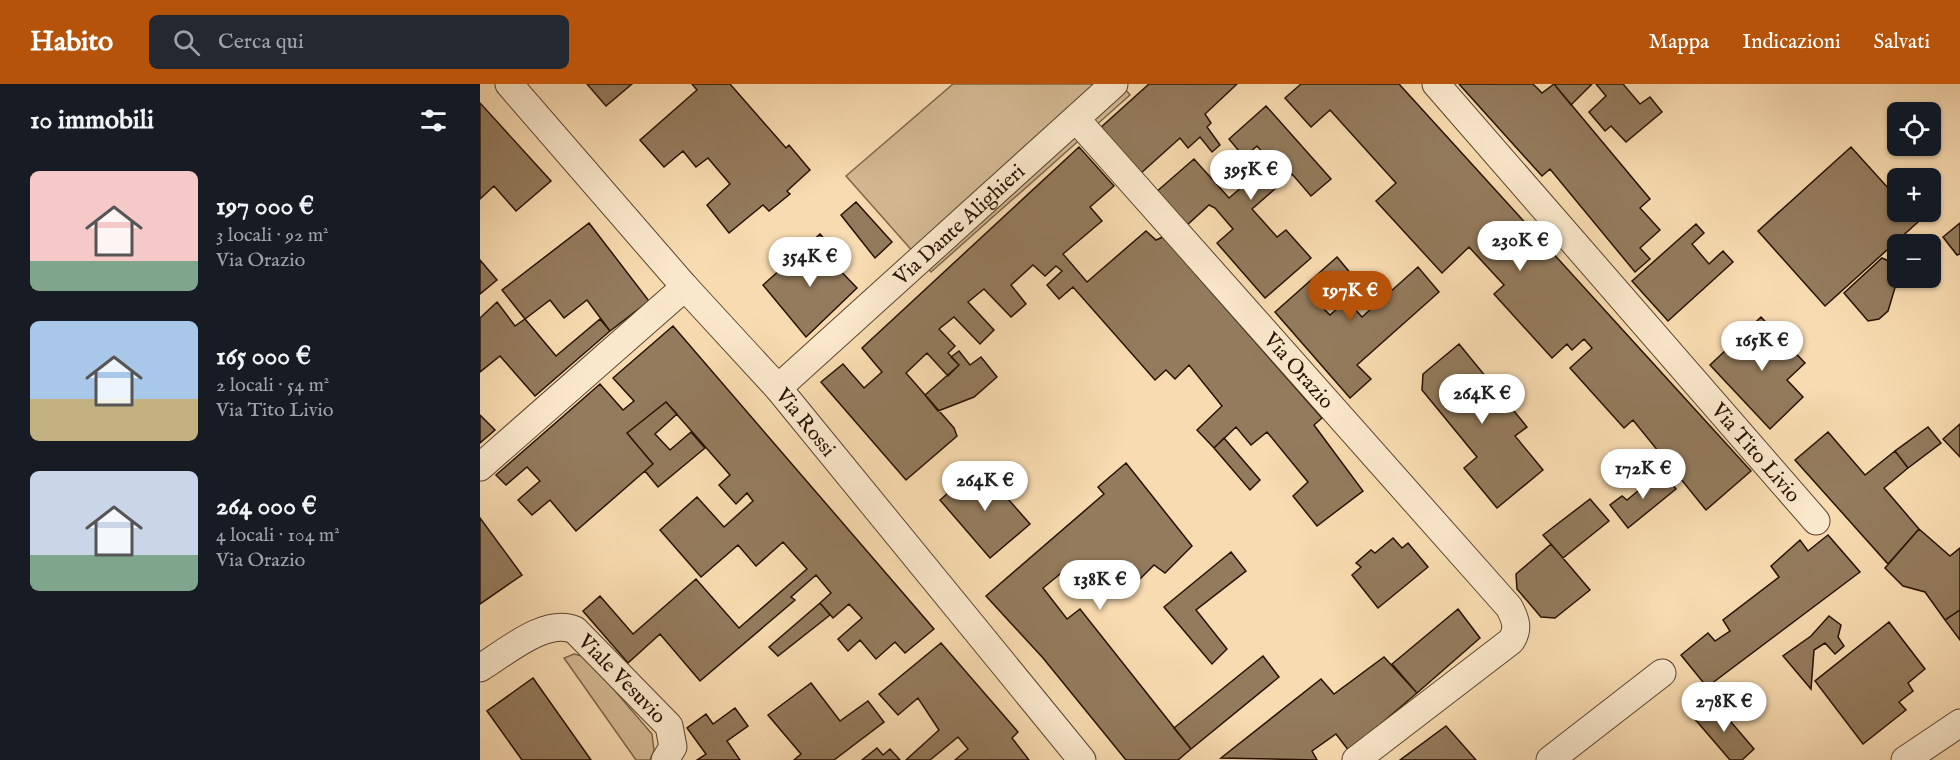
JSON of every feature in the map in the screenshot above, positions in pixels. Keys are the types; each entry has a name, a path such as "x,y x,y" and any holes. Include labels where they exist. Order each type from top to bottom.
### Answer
{"street":[{"name":"Via Dante Alighieri","path":"778,388 1114,84"},
{"name":"Via Tito Livio","path":"1436,84 1816,521"},
{"name":"Via Rossi","path":"519,87 685,287 778,388 1082,760"},
{"name":"Via Orazio","path":"1076,119 1509,607 1516,626 1511,641 1356,760"},
{"path":"480,467 685,287"},
{"name":"Viale Vesuvio","path":"480,668 541,631 555,626 575,630 669,726 673,747 665,760"},
{"path":"1550,760 1662,673"},
{"path":"1905,760 1960,723"}],"shaded area":[{"path":"953,84 1121,84 1130,95 931,272 846,176"},
{"path":"574,654 586,657 652,734 654,751 650,760 636,760 564,658"}],"building":[{"path":"587,84 632,84 606,106"},
{"path":"692,84 730,84 786,148 789,145 810,170 787,191 790,194 769,211 763,205 729,233 707,205 730,184 708,158 696,167 683,151 664,167 640,140 697,90"},
{"path":"1149,84 1237,84 1205,114 1211,123 1207,127 1220,145 1212,152 1200,137 1188,148 1180,138 1140,174 1099,129"},
{"path":"1301,84 1399,84 1751,471 1706,510 1633,420 1624,428 1570,368 1592,348 1584,339 1572,350 1567,344 1552,358 1494,294 1504,285 1469,247 1442,273 1376,201 1396,183 1330,110 1311,127 1285,98"},
{"path":"1459,84 1533,84 1542,93 1554,84 1650,199 1640,208 1660,230 1640,248 1650,259 1635,272 1550,169 1542,176"},
{"path":"1554,84 1592,84 1571,105"},
{"path":"1596,84 1623,84 1640,104 1650,97 1662,112 1626,142 1611,126 1605,131 1589,112 1606,96"},
{"path":"480,103 551,181 516,211 494,186 480,199"},
{"path":"1266,106 1331,179 1311,196 1292,174 1252,209 1277,237 1286,230 1311,258 1265,298 1217,243 1233,229 1215,208 1209,205 1185,227 1155,193 1194,159 1229,198 1258,173 1252,166 1265,155 1257,146 1244,157 1229,139"},
{"path":"1079,147 1114,186 1090,207 1102,221 1063,254 1087,282 1146,231 1156,240 1163,237 1322,418 1314,425 1363,491 1317,526 1293,496 1308,482 1267,432 1251,445 1236,427 1214,448 1197,430 1222,406 1189,365 1175,379 1166,370 1155,380 1073,287 1059,299 1047,285 1062,271 1056,266 1045,276 1033,265 1011,285 1026,304 1011,317 984,289 968,302 994,330 980,344 954,317 939,329 955,346 948,353 959,365 948,376 927,353 906,373 954,428 957,436 906,480 821,382 843,364 864,388 882,372 862,348"},
{"path":"1851,147 1887,187 1887,222 1918,222 1905,234 1887,234 1887,250 1825,306 1758,231"},
{"path":"856,202 892,242 875,258 841,215"},
{"path":"589,223 649,301 610,331 587,300 564,318 550,300 525,319 502,290"},
{"path":"1960,223 1960,254 1957,255 1943,237"},
{"path":"1696,224 1704,233 1692,244 1709,264 1723,251 1733,262 1668,321 1632,281"},
{"path":"820,234 828,243 807,261 814,270 828,258 857,288 806,337 763,285"},
{"path":"1337,257 1352,275 1319,304 1330,315 1347,300 1362,317 1418,267 1439,292 1357,365 1371,379 1350,398 1275,312"},
{"path":"1882,258 1887,260 1887,288 1895,288 1888,311 1879,319 1868,321 1844,293"},
{"path":"480,260 497,280 480,294"},
{"path":"497,302 515,326 525,319 556,356 600,319 610,331 535,396 500,356 480,372 480,318"},
{"path":"1761,317 1805,363 1787,380 1803,397 1770,429 1710,365"},
{"path":"673,326 934,629 905,653 895,642 876,659 860,640 848,651 838,639 862,618 849,604 833,618 820,603 831,593 816,575 791,597 795,600 700,681 660,634 628,663 583,611 600,596 633,634 696,579 739,628 807,569 783,542 756,566 738,545 701,577 660,530 697,497 724,527 753,501 747,493 736,504 719,485 730,475 666,402 627,433 653,464 576,531 550,500 532,515 518,500 540,481 527,467 506,485 496,475 600,384 623,410 634,401 613,378"},
{"path":"1459,344 1527,427 1515,436 1543,470 1497,508 1464,468 1477,457 1422,390 1423,374"},
{"path":"959,351 970,365 981,357 997,377 974,397 938,411 925,395 959,365 951,357"},
{"path":"666,402 677,414 655,434 670,450 691,432 705,448 658,487 645,471 653,464 627,433"},
{"path":"480,415 495,430 480,443"},
{"path":"1960,424 1960,457 1943,439"},
{"path":"1928,427 1941,443 1908,468 1895,451"},
{"path":"1828,432 1865,475 1895,451 1908,468 1884,488 1919,529 1888,564 1795,460"},
{"path":"1224,438 1260,480 1250,490 1214,448"},
{"path":"1126,463 1192,546 1165,573 1154,565 1140,579 1133,571 1108,594 1076,561 1043,588 1067,619 1080,609 1191,749 1178,760 1126,760 1043,658 986,596 1104,494 1098,487"},
{"path":"979,466 1030,524 990,558 940,500"},
{"path":"1662,471 1676,489 1628,528 1610,505 1622,496 1627,500"},
{"path":"1590,499 1609,521 1563,558 1543,535"},
{"path":"480,518 522,575 480,604"},
{"path":"1919,529 1950,556 1960,548 1960,610 1945,620 1925,592 1903,586 1885,568"},
{"path":"1828,535 1860,572 1707,687 1681,655 1708,633 1715,641 1730,631 1723,620 1779,577 1771,566 1800,540 1808,551"},
{"path":"1393,538 1402,548 1408,543 1428,567 1378,608 1352,575 1361,567 1356,563 1371,550 1375,553"},
{"path":"1551,544 1590,590 1555,618 1541,617 1517,589 1516,574"},
{"path":"1231,552 1246,571 1196,610 1227,649 1212,664 1164,607"},
{"path":"820,603 830,615 778,656 769,647"},
{"path":"1458,609 1480,638 1417,693 1392,664"},
{"path":"1960,610 1960,640 1945,620"},
{"path":"1829,616 1841,625 1838,637 1844,646 1835,654 1825,643 1814,650 1811,689 1783,656 1811,636"},
{"path":"1889,622 1925,669 1908,683 1913,691 1899,702 1906,710 1863,744 1815,681"},
{"path":"941,643 1018,732 1012,738 1029,760 955,760 968,749 958,737 930,760 906,760 939,730 918,698 898,715 879,694"},
{"path":"1263,656 1279,677 1191,749 1174,728"},
{"path":"1384,657 1417,693 1349,751 1336,734 1312,751 1317,760 1221,758 1321,679 1334,694"},
{"path":"533,678 591,760 522,760 487,711"},
{"path":"811,683 840,721 868,701 884,722 834,760 794,760 801,754 768,715"},
{"path":"1714,702 1754,749 1742,760 1730,760 1694,718"},
{"path":"735,708 748,726 727,741 740,760 697,760 706,754 687,728 706,714 713,724"},
{"path":"1446,726 1476,760 1400,760"},
{"path":"877,748 883,755 890,749 900,760 862,760"}]}
